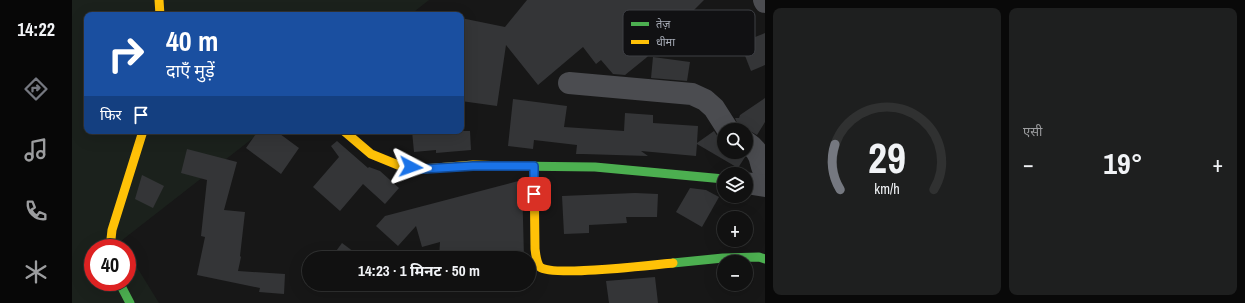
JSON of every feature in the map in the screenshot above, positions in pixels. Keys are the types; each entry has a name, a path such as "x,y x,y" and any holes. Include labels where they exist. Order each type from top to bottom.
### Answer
{"street":[{"path":"159,0 160,12"},
{"path":"569,82 692,94 705,100 723,123"},
{"path":"111,239 112,230 142,134"},
{"path":"347,134 370,154 398,165 423,169 473,166 595,167 717,178"},
{"path":"753,146 759,154 765,173"},
{"path":"534,166 535,249 537,261 542,268 550,271 586,270 712,259 759,257 765,259"},
{"path":"753,184 765,186"},
{"path":"124,291 130,303"}],"shaded area":[{"path":"72,0 429,0 414,12 84,12 84,134 258,134 124,239 84,239 84,291 136,291 136,266 159,303 72,303"}],"building":[{"path":"527,0 704,0 694,10 623,10 623,56 648,56 625,75 613,74 601,60 596,64 583,47 538,85 506,45 497,106 464,101 464,19 505,27"},
{"path":"765,33 765,65 751,71 745,56 755,56 755,37"},
{"path":"653,57 690,62 687,81 651,78"},
{"path":"765,98 765,122 757,135 753,133 753,123 737,123 735,118 739,118 740,115"},
{"path":"513,99 567,106 564,127 624,131 625,113 653,115 653,123 698,126 697,143 714,131 717,136 717,156 697,144 696,156 641,151 648,156 576,154 577,145 534,140 533,149 508,146"},
{"path":"464,131 470,131 471,150 436,153 436,150 414,152 412,134 464,134"},
{"path":"256,134 280,134 299,148 281,174 246,148"},
{"path":"337,141 368,168 369,167 380,171 399,188 385,204 363,184 340,211 313,187 339,157 331,146"},
{"path":"187,149 237,162 224,210 245,212 241,257 238,271 285,274 284,294 259,292 260,288 197,275 205,237 201,236 207,180 181,173"},
{"path":"723,159 744,159 739,167"},
{"path":"142,175 164,186 153,208 135,199"},
{"path":"522,180 524,251 439,251 440,242 422,247 416,226 398,246 376,226 385,216"},
{"path":"690,188 706,190 717,196 717,201 702,227 676,212"},
{"path":"635,193 658,194 657,217 626,217 627,223 589,225 589,233 564,234 562,196"},
{"path":"342,243 353,251 336,251"},
{"path":"655,277 658,303 609,303 606,281"}],"traffic: fast":[{"path":"512,166 595,167 717,178"},
{"path":"673,263 723,258 759,257 765,259"},
{"path":"124,291 130,303"}],"traffic: slow":[{"path":"159,0 160,12"},
{"path":"111,239 112,230 142,134"},
{"path":"348,134 371,154 398,165 423,169 473,165 512,166"},
{"path":"534,166 535,249 537,261 540,267 548,270 582,271 673,263"}],"route":[{"path":"411,167 423,169 473,166 534,166 534,194"}]}
